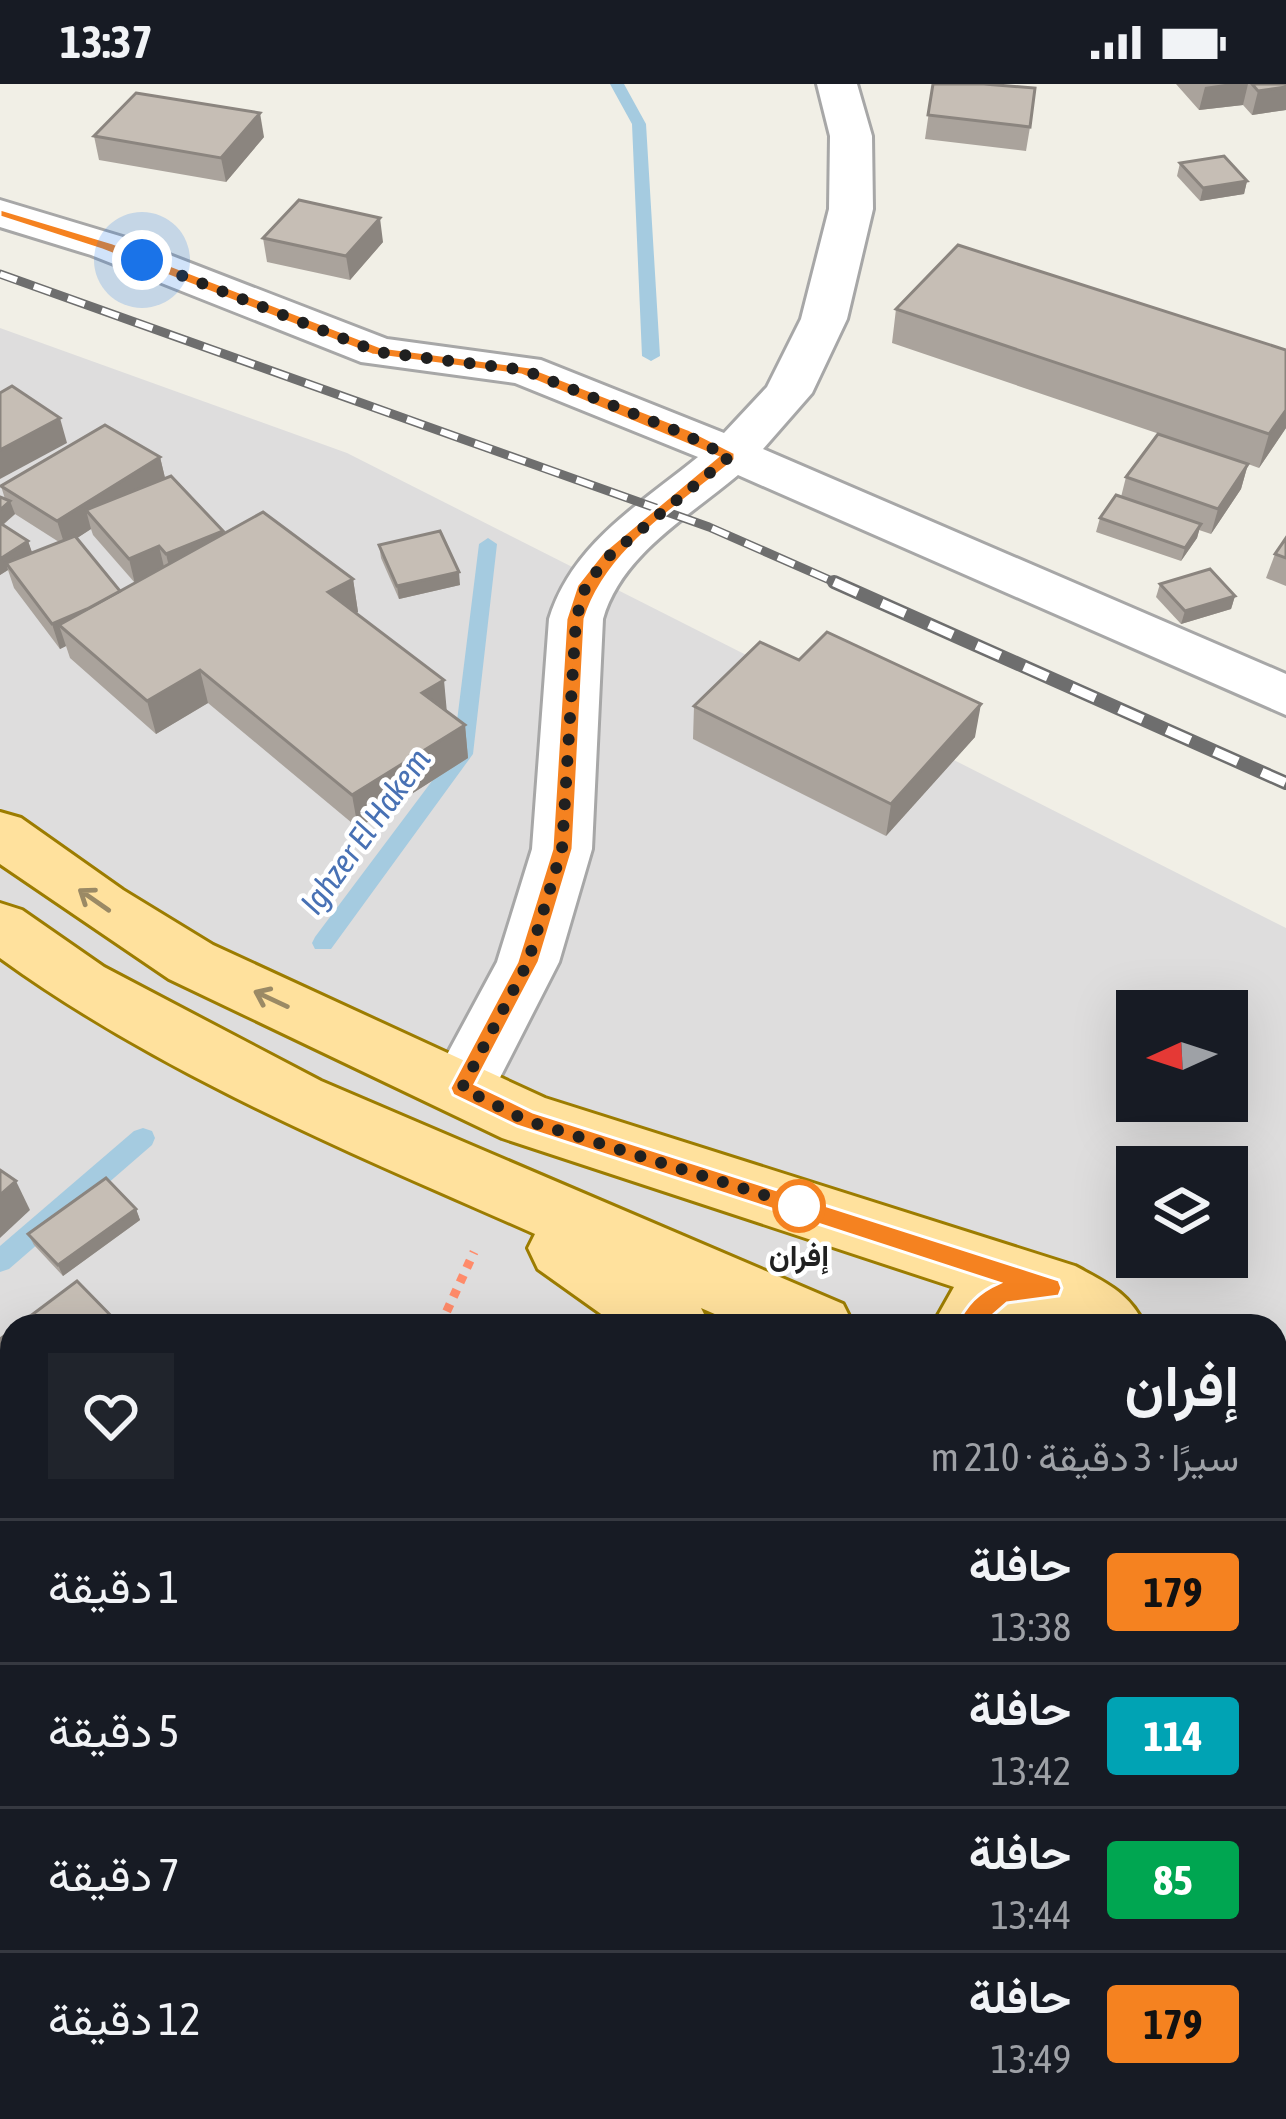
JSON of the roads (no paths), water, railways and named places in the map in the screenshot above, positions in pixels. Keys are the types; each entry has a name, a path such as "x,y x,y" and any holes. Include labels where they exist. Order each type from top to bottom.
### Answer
{"main road":[{"path":"0,832 101,906 191,962 525,1120 1094,1312"},
{"path":"0,926 82,984 298,1100 457,1173 792,1314"},
{"path":"525,1120 581,1177 802,1314"},
{"path":"457,1173 657,1314"},
{"path":"977,1314 1003,1292 1094,1312"}],"street":[{"path":"462,1088 528,962 562,849 576,619 586,585 609,556 729,457 788,393 824,319 851,208 851,136 837,84"},
{"path":"0,213 107,246 378,352 524,370 682,433 1286,696"}],"waterway":[{"name":"Ighzer El Hakem","path":"617,84 639,124 651,356"},
{"name":"Ighzer El Hakem","path":"323,943 463,754 488,544"},
{"name":"Ighzer El Hakem","path":"0,1261 143,1138"}],"railway":[{"path":"0,274 709,527 841,585"},
{"path":"834,582 1286,783"}],"place":[{"name":"إفران","path":"799,1206"}]}
